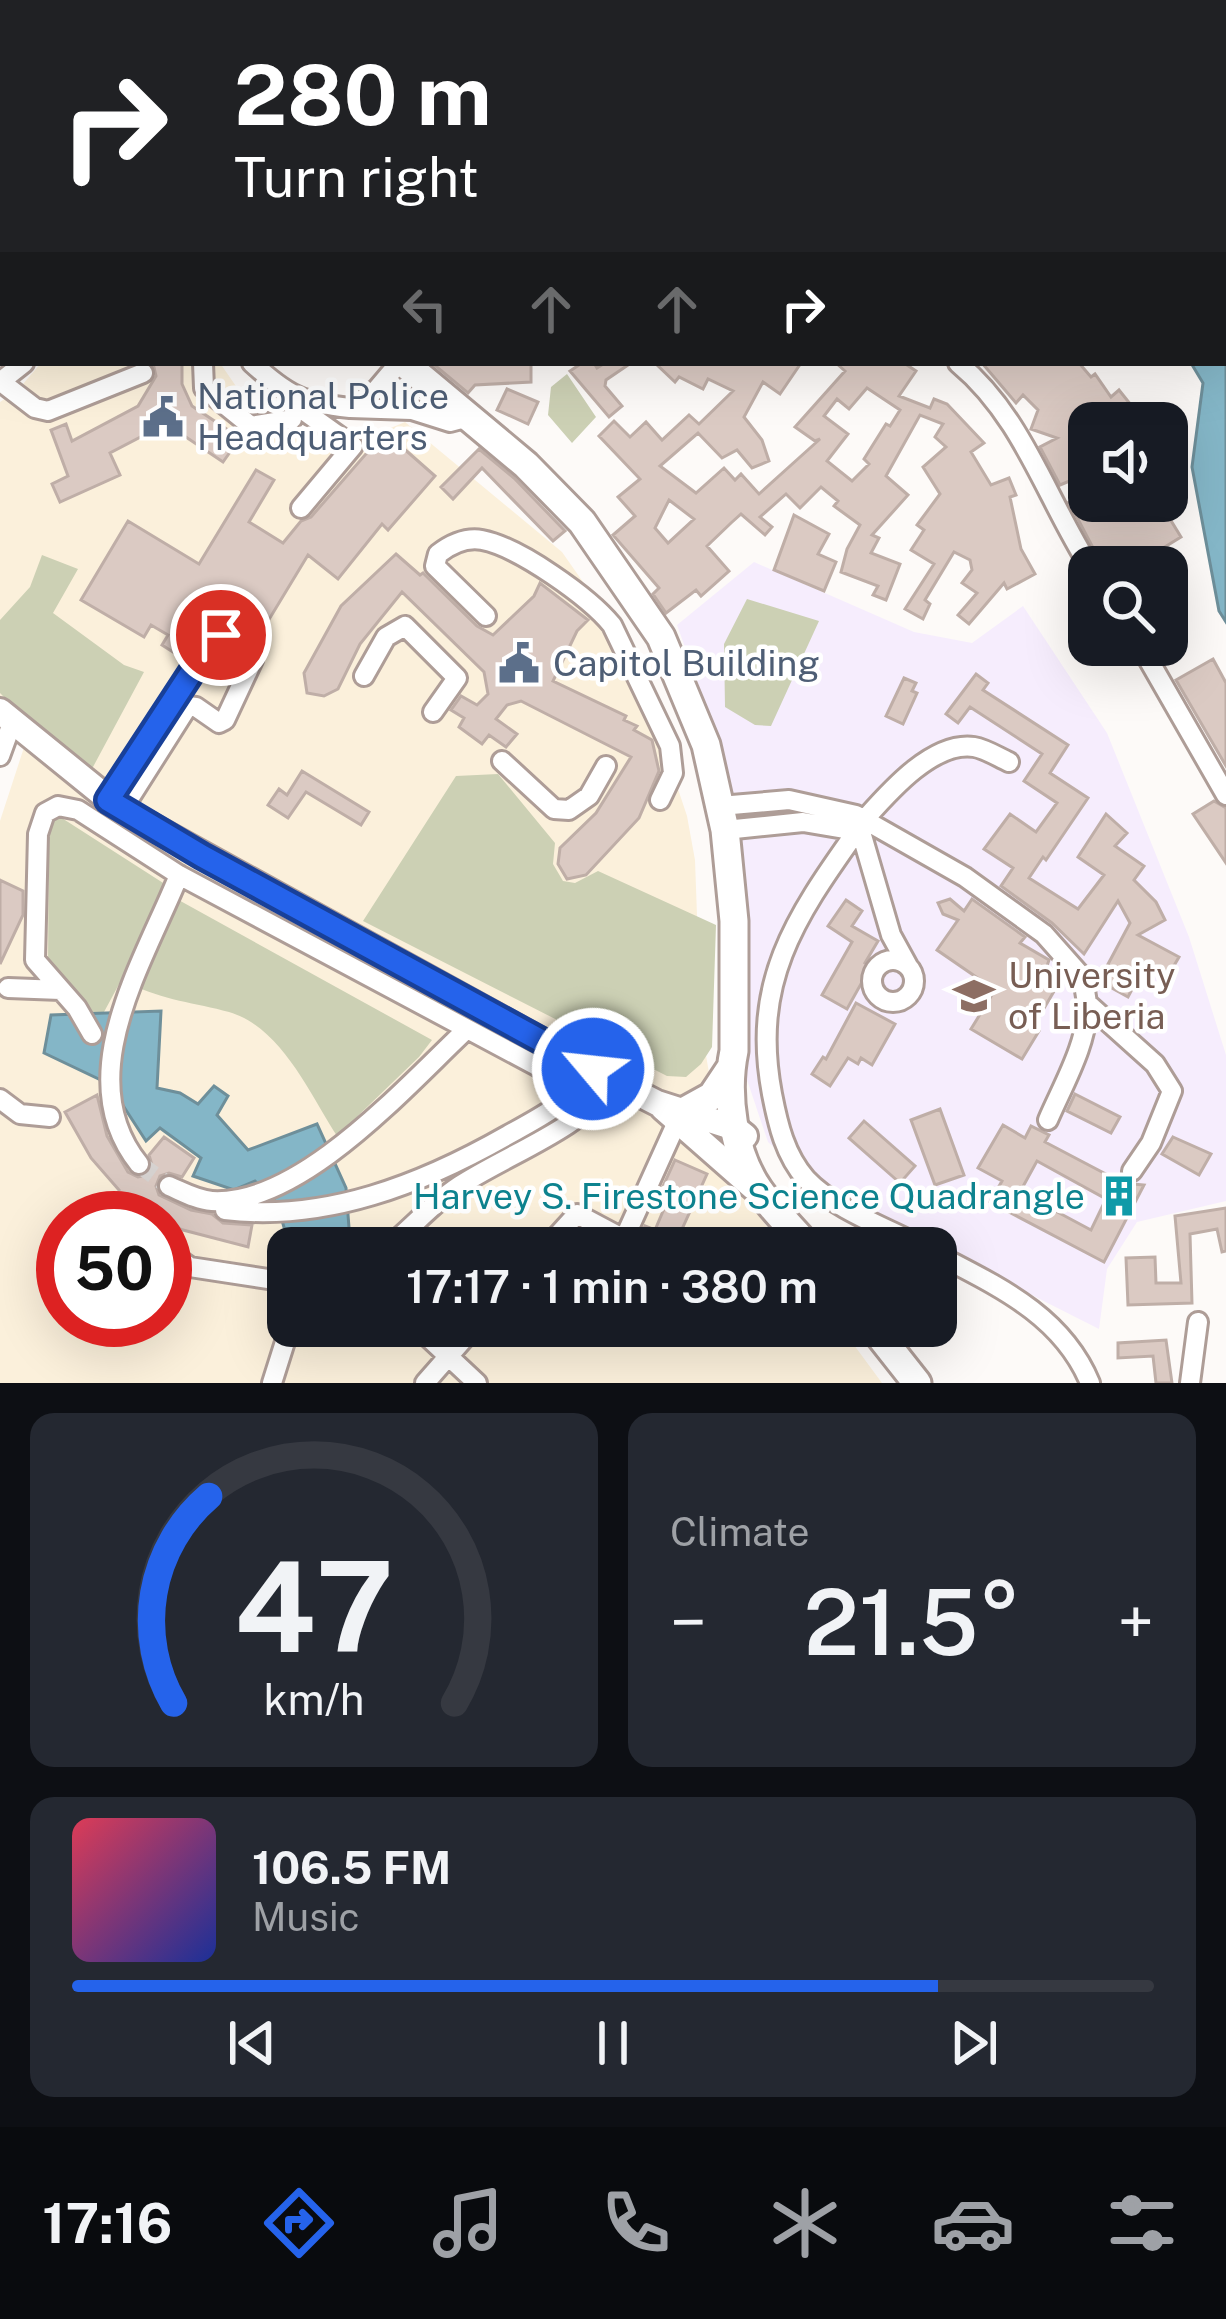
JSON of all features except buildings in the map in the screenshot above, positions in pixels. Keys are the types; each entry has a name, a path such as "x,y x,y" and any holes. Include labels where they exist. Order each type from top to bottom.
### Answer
{"highway":[{"path":"406,366 526,465 568,508 626,580 661,637 706,745 723,818 734,921 732,1060 742,1134 765,1197 791,1227"},
{"path":"672,1112 712,1096 732,1060"},
{"path":"889,1347 917,1383"}],"main road":[{"path":"6,717 115,805 336,928 586,1078 616,1082 672,1112 742,1134"},
{"path":"672,1112 765,1197"}],"street":[{"path":"203,366 204,388 251,426 298,415 353,446 301,508"},
{"path":"255,366 301,401 350,409 412,410 451,422 469,417"},
{"path":"350,409 399,366"},
{"path":"961,366 996,400 1020,435 1079,546"},
{"path":"0,382 35,408 48,411 143,373"},
{"path":"486,616 435,566 438,554 452,543 490,542 547,572 602,614 612,625 670,746 674,772 660,800"},
{"path":"364,676 386,637 404,626 457,678 433,712"},
{"path":"226,635 249,646 253,660 225,721 219,723 188,706 115,805 212,641 226,635"},
{"path":"1153,666 1226,795"},
{"path":"0,756 6,717"},
{"path":"886,1227 824,1195 788,1154 769,1077 770,985 805,904 901,782 946,753 976,747 1009,762"},
{"path":"502,761 554,809 569,810 589,796 607,766"},
{"path":"92,1034 35,960 38,834 50,809 68,806 179,875 467,1029 586,1078 547,1114 409,1186 273,1213 225,1210"},
{"path":"723,818 866,828 965,877 1044,934 1083,978 1088,1015 1048,1120"},
{"path":"866,828 891,935 908,966 914,977 911,992 903,999 887,1001 876,994 875,970 886,961 908,966"},
{"path":"140,1164 118,1129 110,1104 114,1045 125,1001 179,875"},
{"path":"320,951 336,928"},
{"path":"886,961 891,935"},
{"path":"4,992 35,960"},
{"path":"4,992 61,991"},
{"path":"1087,1003 1154,1064 1172,1091 1132,1171"},
{"path":"169,1186 202,1199 228,1200 253,1194 317,1163 352,1137 467,1029"},
{"path":"410,1227 451,1191 579,1118 616,1082"},
{"path":"0,1099 20,1114 50,1117"},
{"path":"629,1227 672,1112"},
{"path":"565,1227 577,1214 601,1227"},
{"path":"957,1265 1012,1294 1043,1318 1069,1344 1090,1383"},
{"path":"192,1267 267,1279"},
{"path":"1190,1383 1198,1322"},
{"path":"272,1383 283,1347"},
{"path":"438,1347 477,1383"},
{"path":"425,1383 456,1347"}],"shaded area":[{"path":"38,366 222,366 264,427 360,441 405,422 562,552 597,602 665,750 687,816 695,860 701,1026 721,1143 767,1227 267,1227 267,1347 855,1347 882,1383 0,1383 0,821 30,729 0,699 0,402"},
{"name":"University of Liberia","path":"754,562 914,632 972,643 1023,606 1107,733 1189,937 1226,1055 1226,1201 1137,1222 1107,1269 1099,1329 957,1257 957,1227 897,1227 818,1187 768,1142 741,1062 742,869 712,722 677,625"}],"green space":[{"path":"567,374 596,417 572,443 548,415 551,387"},
{"path":"42,555 78,569 53,613 124,665 144,672 86,780 0,693 0,620 30,587"},
{"path":"747,599 819,621 771,726 755,725 725,707 724,644"},
{"path":"498,774 555,843 553,864 563,881 575,883 598,871 716,925 712,1047 686,1077 667,1076 363,921 456,776"},
{"path":"54,813 171,888 104,1012 87,1012 48,964 49,820"},
{"path":"175,898 432,1040 337,1136 292,1064 264,1032 229,1012 131,984"}],"water":[{"path":"1193,366 1226,366 1226,622 1219,611 1192,467 1203,383"},
{"path":"161,1011 157,1088 180,1093 198,1104 214,1086 228,1096 217,1115 248,1150 317,1124 346,1188 349,1227 284,1227 277,1203 255,1181 234,1190 193,1176 201,1158 160,1128 146,1141 109,1084 44,1053 51,1015"}],"tunnel":[{"path":"139,1164 169,1186"}],"place":[{"name":"National Police Headquarters","path":"163,417"},
{"name":"Capitol Building","path":"519,663"},
{"name":"University of Liberia","path":"974,996"},
{"name":"Harvey S. Firestone Science Quadrangle","path":"1119,1196"}],"route":[{"path":"221,635 212,641 108,800 593,1069"}]}
